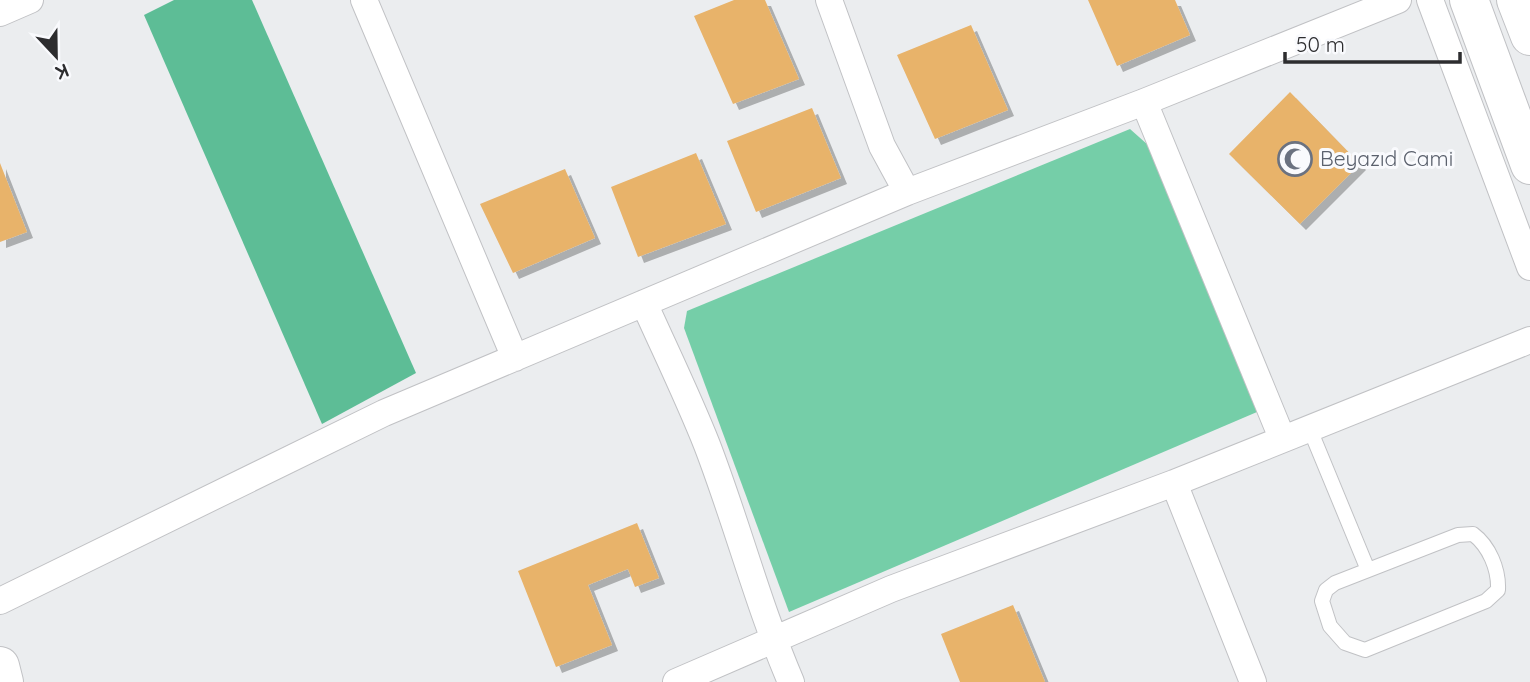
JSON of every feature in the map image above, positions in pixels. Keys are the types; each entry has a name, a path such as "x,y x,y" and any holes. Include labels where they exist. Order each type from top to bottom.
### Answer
{"main road":[{"path":"1469,0 1530,165"},
{"path":"1516,0 1530,36"},
{"path":"0,666 4,682"}],"street":[{"path":"0,13 30,0"},
{"path":"364,0 516,358"},
{"path":"829,0 882,146 907,192"},
{"path":"0,601 384,413 907,192 1144,102 1398,0"},
{"path":"1430,0 1530,267"},
{"path":"1144,102 1282,438"},
{"path":"645,303 707,444 773,640 791,682"},
{"path":"676,682 891,589 1174,483 1530,340"},
{"path":"1174,483 1253,682"}],"lane":[{"path":"1309,427 1368,570"},
{"path":"1473,534 1485,542 1499,577 1498,590 1486,601 1365,650 1345,643 1330,626 1322,601 1326,590 1335,583 1368,570 1458,535 1473,534"}],"green space":[{"path":"174,0 252,0 416,373 322,424 144,15"},
{"path":"1130,129 1148,145 1257,412 789,612 684,328 687,311"}],"building":[{"path":"734,0 765,0 799,79 733,104 694,16"},
{"path":"1088,0 1175,0 1190,35 1117,66"},
{"path":"971,25 1008,110 935,139 897,55"},
{"name":"Beyazıd Cami","path":"1290,92 1360,164 1300,224 1229,154"},
{"path":"812,108 841,178 756,212 727,141"},
{"path":"696,153 726,224 638,257 611,187"},
{"path":"0,163 27,232 0,242"},
{"path":"565,169 595,238 513,273 480,204"},
{"path":"637,523 659,578 635,587 628,569 588,585 612,645 556,667 518,571"},
{"path":"1013,605 1045,682 960,682 941,634"}],"place":[{"name":"Beyazıd Cami","path":"1295,159"}]}
